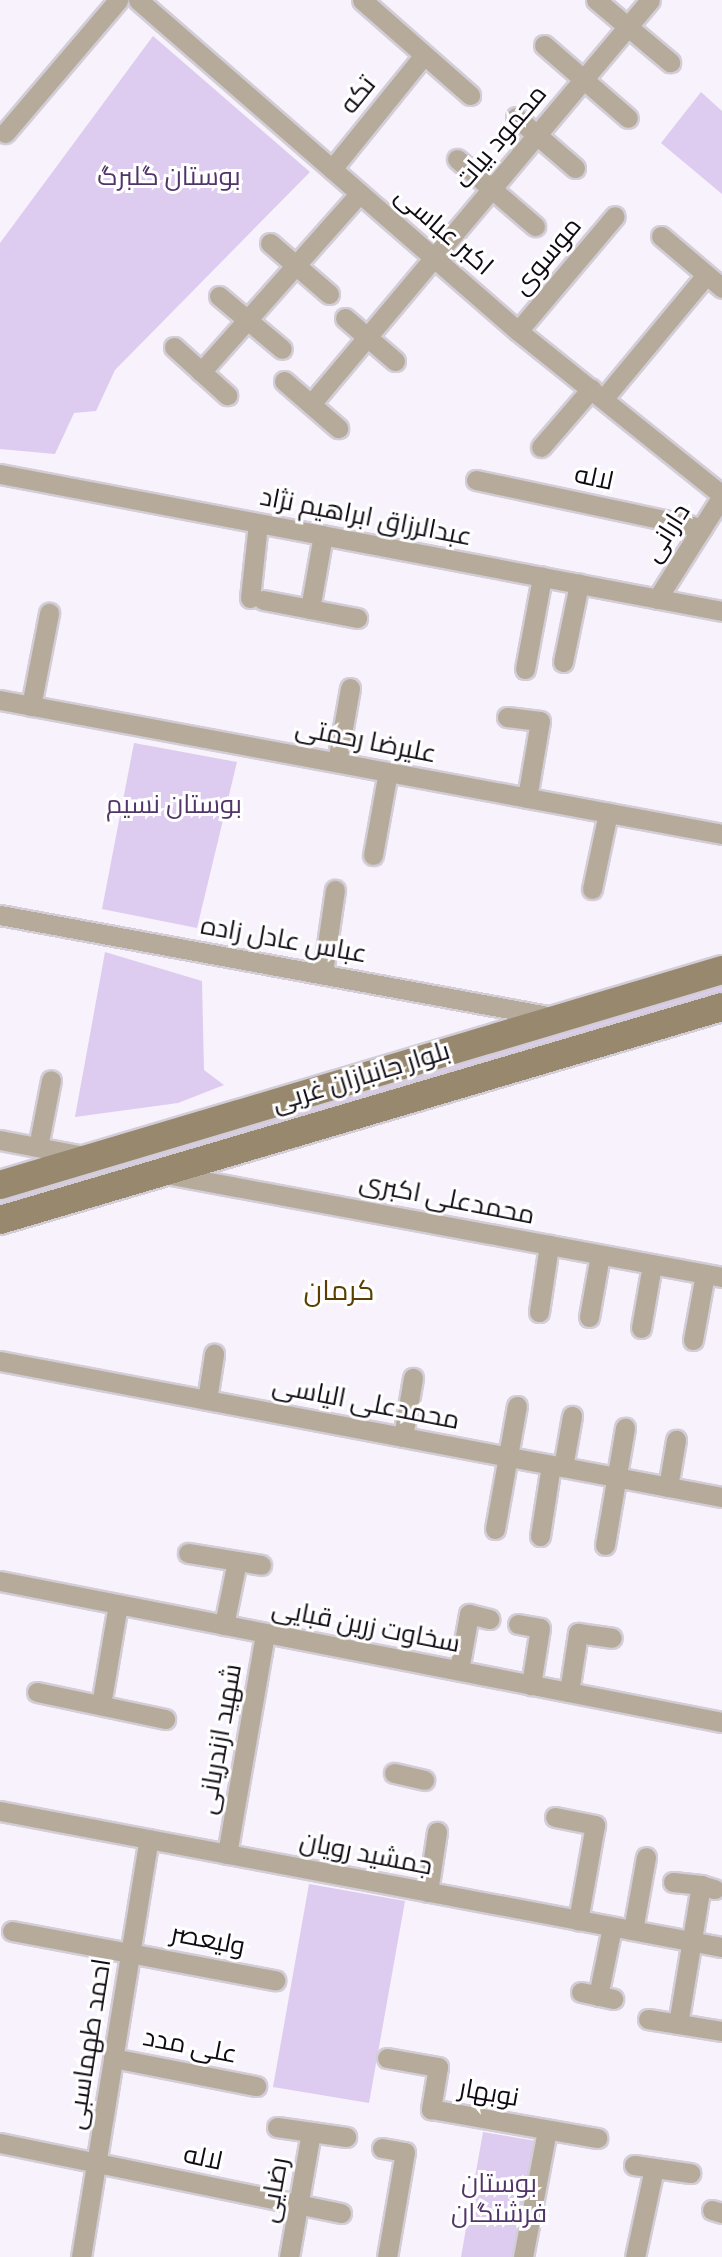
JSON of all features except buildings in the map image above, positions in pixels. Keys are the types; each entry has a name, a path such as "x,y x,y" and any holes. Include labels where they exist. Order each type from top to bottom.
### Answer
{"main road":[{"name":"بلوار جانبازان غربی","path":"0,1185 722,970"},
{"name":"بلوار جانبازان غربی","path":"5,1220 722,1007"}],"street":[{"path":"5,133 118,0"},
{"name":"اکبر عباسی","path":"138,0 518,331 722,496"},
{"path":"362,0 470,95"},
{"path":"596,0 670,62"},
{"name":"محمود بیات","path":"311,404 650,0"},
{"path":"544,45 628,118"},
{"name":"تکه","path":"332,169 424,55"},
{"path":"516,117 575,168"},
{"path":"457,159 535,226"},
{"path":"201,372 360,193"},
{"name":"موسوی","path":"518,331 615,216"},
{"path":"661,236 722,288"},
{"path":"270,243 329,294"},
{"path":"541,447 598,394 706,275"},
{"path":"219,296 282,349"},
{"path":"345,318 395,361"},
{"path":"174,347 227,395"},
{"path":"284,381 338,428"},
{"name":"عبدالرزاق ابراهیم نژاد","path":"0,474 722,611"},
{"name":"لاله","path":"476,480 702,528"},
{"name":"دارانی","path":"657,599 722,496"},
{"path":"258,523 256,599 357,618"},
{"path":"310,609 323,535"},
{"path":"525,669 542,577"},
{"path":"563,662 579,584"},
{"path":"32,706 49,613"},
{"path":"337,762 350,688"},
{"name":"علیرضا رحمتی","path":"0,700 722,834"},
{"path":"507,716 540,722 527,798"},
{"path":"373,855 388,772"},
{"path":"592,889 608,813"},
{"path":"323,972 335,890"},
{"name":"عباس عادل زاده","path":"0,915 323,972 558,1018"},
{"path":"38,1147 51,1080"},
{"path":"0,1140 93,1157"},
{"name":"محمدعلی اکبری","path":"162,1173 714,1276"},
{"path":"539,1312 549,1245"},
{"path":"589,1317 600,1255"},
{"path":"641,1328 652,1265"},
{"path":"693,1340 714,1276"},
{"path":"207,1400 214,1354"},
{"name":"محمدعلی الیاسی","path":"0,1361 722,1497"},
{"path":"403,1437 414,1378"},
{"path":"495,1529 517,1406"},
{"path":"540,1536 572,1416"},
{"path":"605,1545 625,1428"},
{"path":"668,1487 676,1440"},
{"path":"188,1553 261,1565"},
{"path":"224,1625 237,1561"},
{"name":"سخاوت زرین قبایی","path":"0,1581 722,1722"},
{"path":"101,1705 118,1604"},
{"path":"458,1670 469,1615 489,1619"},
{"path":"518,1624 540,1628 531,1685"},
{"name":"شهید ازندریانی","path":"227,1854 265,1633"},
{"path":"569,1692 578,1633 612,1638"},
{"path":"37,1692 165,1719"},
{"path":"394,1773 424,1780"},
{"name":"جمشید رویان","path":"0,1811 722,1947"},
{"path":"555,1817 595,1825 578,1920"},
{"path":"428,1892 437,1832"},
{"name":"احمد طهماسبی","path":"81,2257 149,1839"},
{"path":"633,1930 646,1857"},
{"path":"673,1882 708,1887 693,1942 678,2024"},
{"path":"598,1996 612,1927"},
{"name":"ولیعصر","path":"12,1931 275,1980"},
{"path":"648,2019 721,2031"},
{"name":"علی مدد","path":"113,2058 256,2086"},
{"name":"نوبهار","path":"387,2058 438,2067 431,2109 597,2138"},
{"path":"277,2127 345,2137"},
{"name":"نوبهار","path":"523,2257 547,2130"},
{"name":"رضایی","path":"289,2257 311,2132"},
{"name":"لاله","path":"0,2143 341,2213"},
{"path":"382,2148 405,2152 385,2227 387,2257"},
{"path":"635,2257 644,2166 690,2173"}],"green space":[{"name":"بوستان گلبرگ","path":"153,36 310,172 115,370 96,411 74,413 55,454 0,449 0,243"},
{"path":"701,92 722,111 722,194 661,143"},
{"name":"بوستان نسیم","path":"134,743 237,762 197,928 102,909"},
{"path":"105,952 202,981 204,1070 224,1085 178,1103 75,1117"},
{"path":"722,984 722,996 0,1209 0,1195"},
{"path":"309,1884 405,1901 369,2103 273,2087"},
{"name":"بوستان فرشتگان","path":"483,2132 536,2141 516,2257 461,2257"}],"district":[{"name":"کرمان","path":"339,1290"}]}
